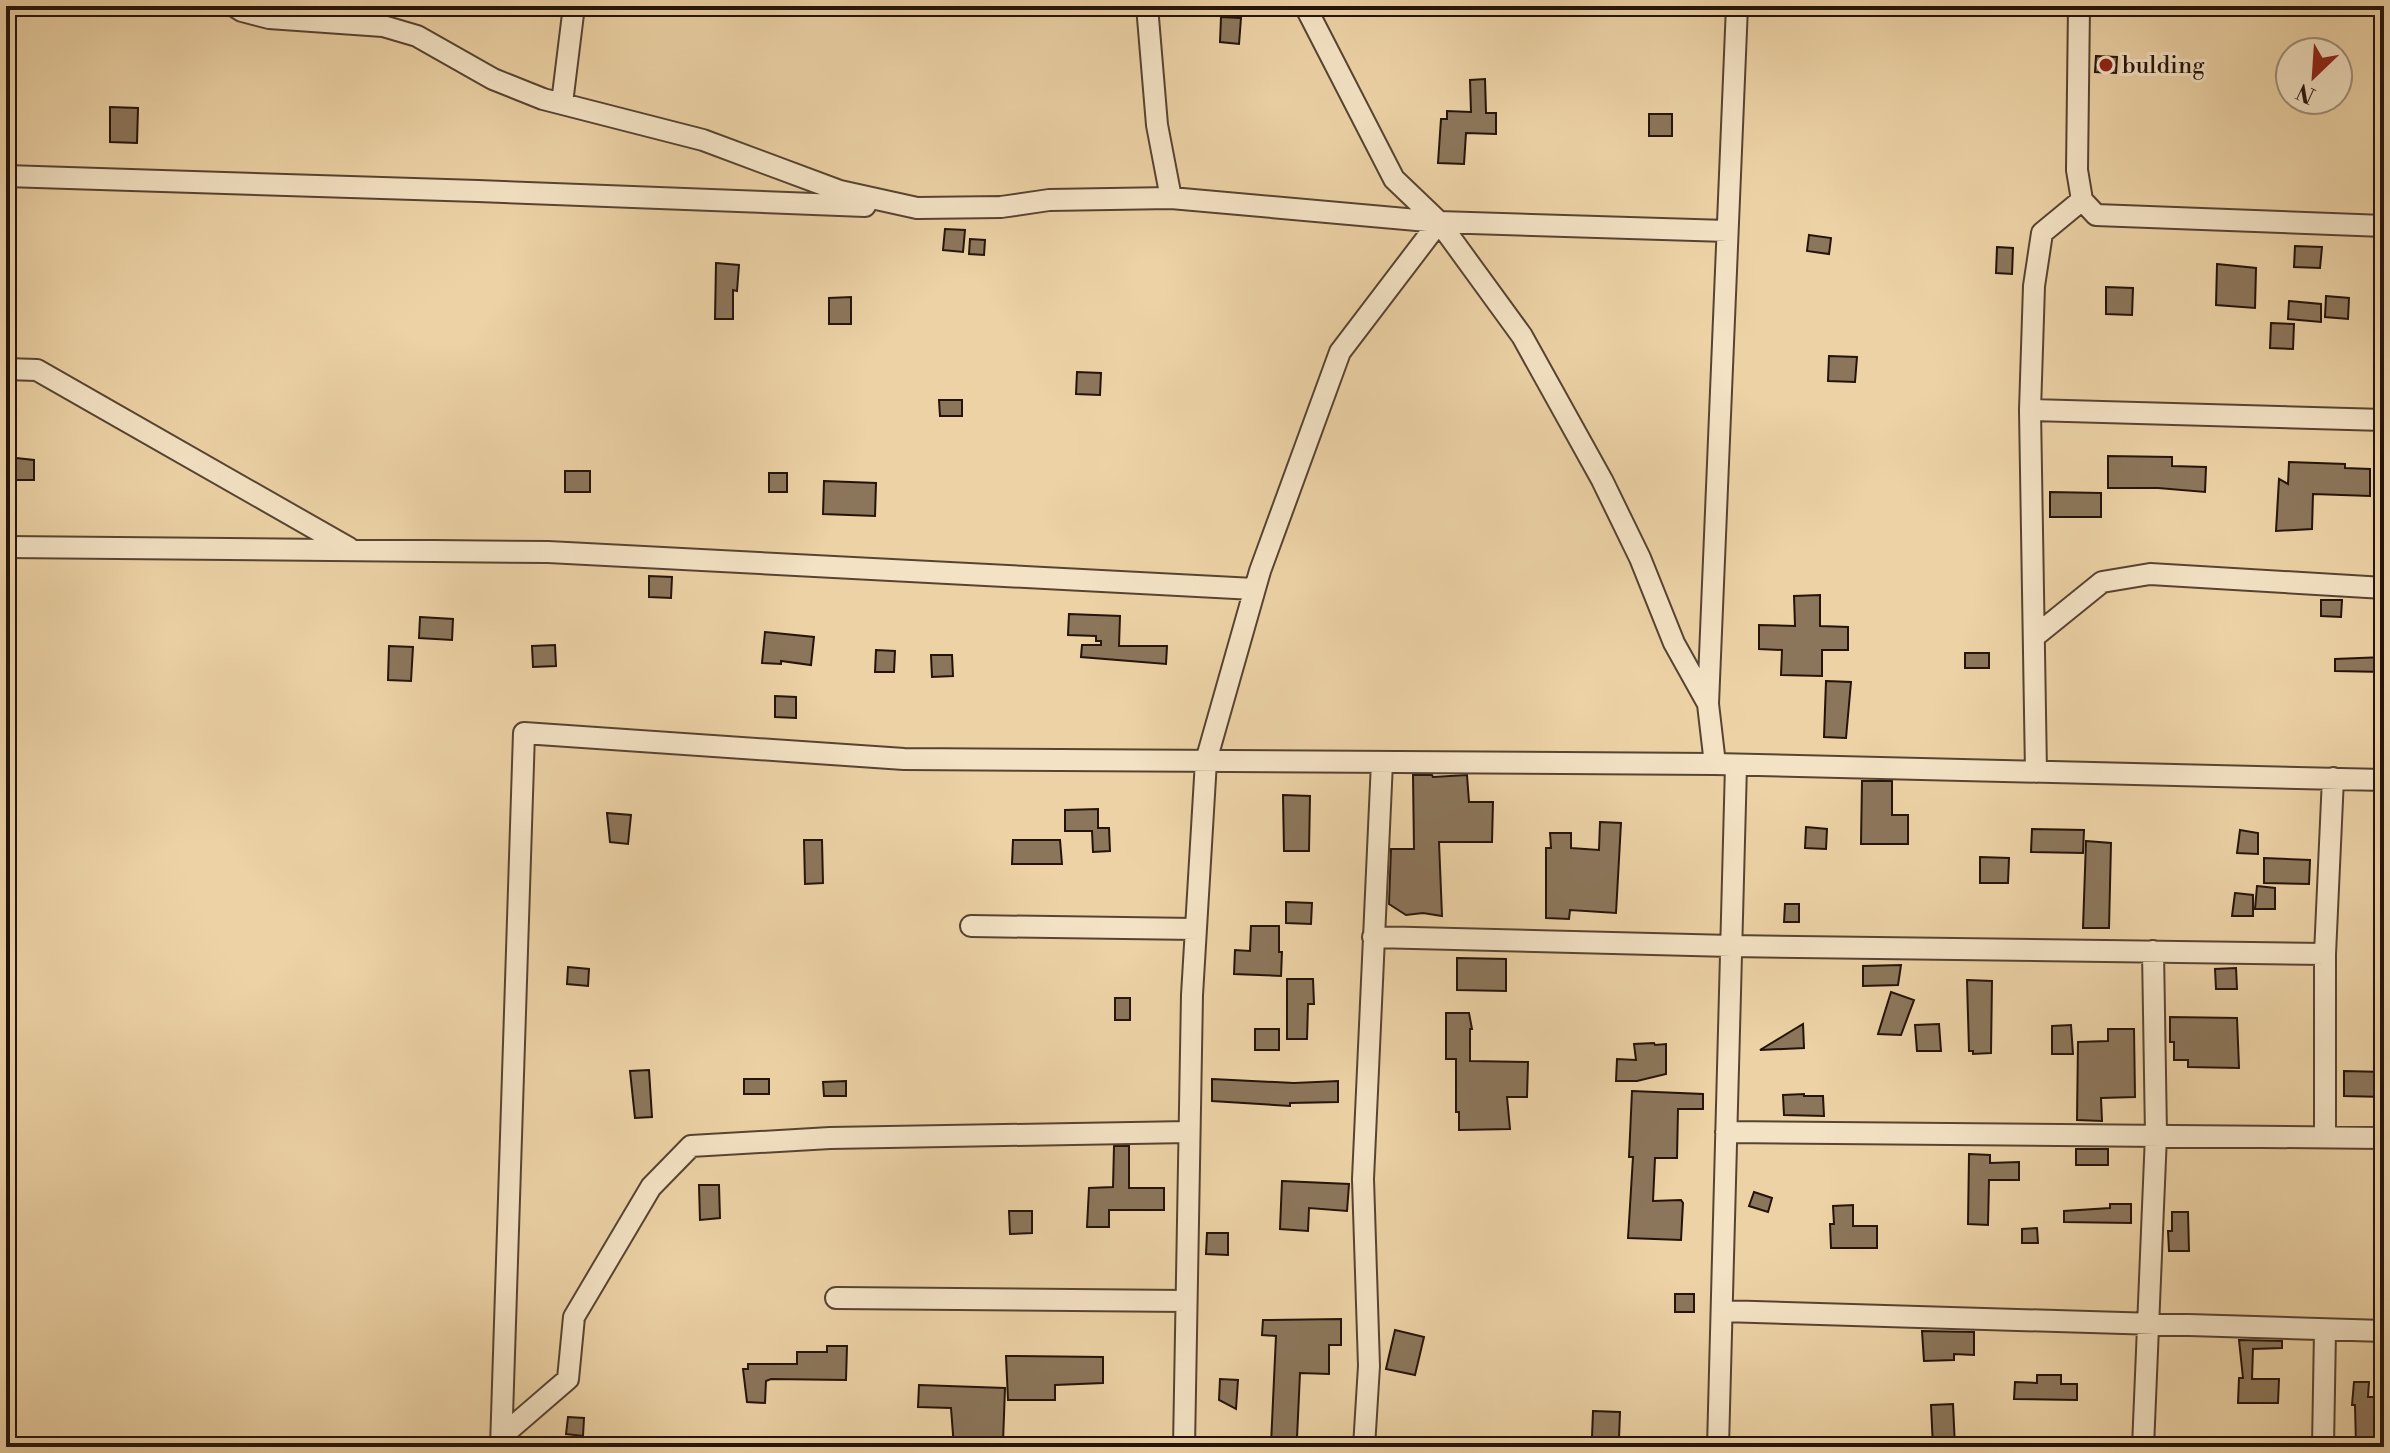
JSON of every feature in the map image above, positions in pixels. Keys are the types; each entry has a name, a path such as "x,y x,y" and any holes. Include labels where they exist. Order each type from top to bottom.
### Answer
{"street":[{"path":"234,6 269,18 383,26 417,36 493,79 543,99 703,140 840,191 917,208"},
{"path":"562,103 574,6"},
{"path":"1147,6 1157,125 1171,198"},
{"path":"1305,6 1394,179 1439,222 1522,336 1602,480 1640,558 1674,643 1708,704 1726,765 1731,946 1718,1447"},
{"path":"1708,704 1737,6"},
{"path":"2079,6 2077,170 2082,200 2096,215 2384,226"},
{"path":"6,176 917,208 1001,207 1049,200 1171,198 1439,222 1727,231"},
{"path":"2036,772 2030,410 2034,286 2042,233 2082,200"},
{"path":"1184,1447 1192,995 1206,761 1254,589 1340,352 1439,222"},
{"path":"6,369 37,370 353,550"},
{"path":"2030,410 2384,420"},
{"path":"6,547 548,552 1254,589"},
{"path":"2034,637 2102,582 2150,574 2384,588"},
{"path":"501,1442 524,733 904,759 1726,765 2384,780"},
{"path":"1364,1447 1369,1366 1363,1179 1382,762"},
{"path":"2325,1137 2325,954 2333,778"},
{"path":"971,926 1196,929"},
{"path":"1373,937 1731,946 2325,954"},
{"path":"2143,1447 2156,1135 2153,951"},
{"path":"501,1442 568,1379 574,1317 651,1187 691,1146 830,1138 1189,1132"},
{"path":"1726,1132 2384,1138"},
{"path":"836,1298 1186,1301"},
{"path":"1722,1311 2384,1331"},
{"path":"2323,1447 2325,1330"}],"building":[{"path":"1221,17 1241,18 1239,44 1220,42"},
{"name":"bulding","path":"2096,56 2117,57 2116,73 2095,72"},
{"path":"1485,79 1486,113 1496,113 1496,134 1466,133 1464,164 1438,163 1441,119 1447,119 1447,111 1471,112 1470,80"},
{"path":"110,107 138,108 137,143 110,142"},
{"path":"1649,114 1672,114 1672,136 1649,136"},
{"path":"945,229 965,230 963,252 943,250"},
{"path":"1809,235 1831,238 1829,254 1807,251"},
{"path":"970,239 985,240 984,255 969,254"},
{"path":"2295,246 2322,247 2320,268 2294,267"},
{"path":"1997,247 2013,248 2012,274 1996,273"},
{"path":"716,263 739,265 737,291 733,290 733,319 715,319"},
{"path":"2217,264 2256,268 2255,308 2216,305"},
{"path":"2106,287 2133,288 2132,315 2106,314"},
{"path":"2326,296 2349,298 2348,319 2325,317"},
{"path":"851,297 851,324 829,324 829,298"},
{"path":"2289,301 2321,304 2321,322 2288,319"},
{"path":"2271,323 2294,324 2293,349 2270,348"},
{"path":"1829,356 1857,357 1855,382 1828,381"},
{"path":"1077,372 1101,373 1100,395 1076,394"},
{"path":"939,400 962,400 962,416 940,416"},
{"path":"2108,456 2172,457 2172,466 2206,467 2205,492 2108,488"},
{"path":"16,458 34,460 34,480 14,480"},
{"path":"2289,462 2345,464 2345,468 2370,469 2370,496 2313,494 2312,529 2276,531 2279,479 2288,484"},
{"path":"565,471 590,471 590,492 565,492"},
{"path":"769,473 787,473 787,492 769,492"},
{"path":"824,481 876,483 875,516 823,514"},
{"path":"2050,492 2101,493 2101,517 2050,517"},
{"path":"649,576 672,577 671,598 649,597"},
{"path":"1820,595 1820,626 1848,627 1848,650 1822,650 1822,676 1781,675 1782,650 1759,649 1759,625 1795,626 1794,596"},
{"path":"2321,600 2342,600 2341,617 2321,616"},
{"path":"1069,614 1120,616 1119,646 1167,646 1166,664 1081,657 1082,645 1101,645 1101,641 1096,641 1096,636 1068,635"},
{"path":"420,617 453,619 452,640 419,638"},
{"path":"765,632 814,637 811,665 781,661 781,664 762,663"},
{"path":"555,645 556,666 533,667 532,646"},
{"path":"389,646 413,647 411,681 388,680"},
{"path":"876,650 895,651 894,672 875,672"},
{"path":"1965,653 1989,653 1989,668 1965,668"},
{"path":"931,655 952,655 953,676 932,677"},
{"path":"2384,657 2384,672 2335,671 2335,659"},
{"path":"1826,681 1851,682 1846,738 1824,737"},
{"path":"775,696 796,697 796,718 775,717"},
{"path":"1413,775 1467,775 1469,802 1493,802 1492,842 1439,842 1442,916 1423,913 1406,915 1389,904 1391,849 1414,849"},
{"path":"1862,781 1892,781 1892,815 1908,815 1908,844 1861,844"},
{"path":"1283,795 1310,796 1309,851 1284,851"},
{"path":"1098,809 1098,828 1109,828 1110,851 1093,852 1092,831 1065,831 1065,810"},
{"path":"607,813 631,815 628,844 610,842"},
{"path":"1600,822 1621,823 1616,913 1570,910 1569,919 1546,918 1546,848 1551,848 1550,833 1571,833 1571,848 1599,850"},
{"path":"1806,827 1827,829 1826,849 1805,848"},
{"path":"2032,829 2084,830 2083,853 2031,852"},
{"path":"2240,830 2258,833 2258,854 2237,853"},
{"path":"804,840 822,840 823,883 805,884"},
{"path":"1013,840 1060,840 1062,864 1012,864"},
{"path":"2086,841 2111,843 2109,928 2083,928"},
{"path":"1980,857 2009,858 2008,883 1980,883"},
{"path":"2264,858 2310,860 2309,884 2264,883"},
{"path":"2257,886 2275,888 2275,909 2255,909"},
{"path":"2235,893 2253,895 2253,916 2232,916"},
{"path":"1286,902 1312,903 1311,924 1286,923"},
{"path":"1785,904 1799,904 1799,922 1784,922"},
{"path":"1251,926 1279,926 1281,976 1234,974 1235,950 1250,951"},
{"path":"1457,958 1506,959 1506,991 1457,990"},
{"path":"1901,965 1898,985 1863,986 1863,966"},
{"path":"568,967 589,969 588,986 567,984"},
{"path":"2236,968 2237,989 2216,989 2215,969"},
{"path":"1287,979 1313,979 1314,1004 1308,1004 1307,1039 1287,1039"},
{"path":"1967,980 1992,981 1991,1053 1973,1054 1969,1051"},
{"path":"1891,992 1914,1000 1901,1035 1878,1034"},
{"path":"1115,998 1130,998 1130,1020 1115,1020"},
{"path":"1446,1013 1469,1013 1472,1029 1470,1061 1528,1062 1527,1097 1507,1097 1510,1129 1459,1130 1456,1059 1446,1059"},
{"path":"2170,1017 2237,1018 2239,1068 2188,1067 2188,1060 2174,1060"},
{"path":"1803,1024 1804,1048 1760,1050"},
{"path":"1939,1024 1941,1051 1917,1051 1915,1025"},
{"path":"2071,1025 2073,1054 2052,1054 2052,1026"},
{"path":"1255,1029 1279,1029 1279,1050 1255,1050"},
{"path":"2108,1029 2134,1029 2135,1097 2101,1098 2102,1121 2077,1120 2078,1042 2108,1041"},
{"path":"1634,1044 1666,1044 1666,1074 1637,1081 1616,1081 1617,1059 1636,1060"},
{"path":"649,1070 652,1117 635,1118 630,1071"},
{"path":"2344,1071 2384,1072 2384,1097 2344,1096"},
{"path":"744,1079 769,1079 769,1094 744,1094"},
{"path":"1212,1079 1294,1083 1338,1081 1338,1102 1290,1103 1290,1106 1212,1101"},
{"path":"846,1081 846,1096 824,1096 823,1082"},
{"path":"1632,1091 1703,1094 1703,1109 1678,1109 1677,1158 1655,1158 1653,1201 1681,1200 1681,1240 1628,1238 1633,1157 1629,1157"},
{"path":"1783,1095 1823,1096 1824,1116 1784,1115"},
{"path":"1114,1146 1129,1146 1129,1188 1164,1188 1164,1210 1109,1210 1109,1227 1087,1227 1089,1188 1113,1187"},
{"path":"2076,1149 2108,1149 2108,1165 2076,1165"},
{"path":"1969,1154 1990,1155 1990,1163 2019,1162 2019,1180 1989,1180 1988,1225 1968,1224"},
{"path":"1282,1181 1349,1184 1347,1211 1309,1208 1308,1231 1280,1229"},
{"path":"699,1185 719,1185 720,1218 700,1220"},
{"path":"1754,1192 1772,1198 1768,1212 1749,1206"},
{"path":"2110,1204 2131,1204 2131,1223 2064,1222 2064,1211 2110,1208"},
{"path":"1853,1205 1853,1226 1877,1226 1877,1248 1831,1248 1833,1206"},
{"path":"1009,1211 1032,1211 1032,1233 1010,1234"},
{"path":"2172,1212 2188,1212 2189,1251 2169,1251 2168,1231 2172,1231"},
{"path":"2037,1228 2038,1243 2022,1243 2022,1229"},
{"path":"1207,1233 1228,1233 1228,1255 1206,1254"},
{"path":"1675,1294 1694,1294 1694,1312 1675,1312"},
{"path":"1341,1319 1341,1345 1329,1345 1329,1374 1300,1373 1297,1438 1292,1438 1292,1445 1271,1444 1276,1336 1262,1335 1263,1320"},
{"path":"1395,1330 1424,1337 1415,1375 1386,1369"},
{"path":"1922,1331 1974,1332 1974,1355 1954,1354 1954,1360 1924,1361"},
{"path":"2239,1340 2282,1341 2282,1348 2253,1349 2252,1379 2279,1379 2278,1403 2238,1403 2239,1378 2243,1378"},
{"path":"827,1346 847,1346 846,1380 771,1379 766,1381 765,1403 747,1402 743,1369 748,1369 748,1364 797,1364 797,1352 827,1352"},
{"path":"1006,1356 1103,1357 1103,1383 1055,1385 1055,1400 1008,1400"},
{"path":"2037,1375 2061,1375 2061,1384 2077,1384 2077,1400 2014,1399 2015,1382 2037,1383"},
{"path":"1220,1379 1238,1380 1236,1409 1219,1400"},
{"path":"2354,1382 2369,1382 2368,1397 2384,1397 2384,1445 2356,1445 2355,1405 2352,1405"},
{"path":"919,1385 1005,1388 1003,1442 974,1442 974,1447 954,1447 951,1408 918,1407"},
{"path":"1953,1404 1955,1447 1933,1447 1931,1405"},
{"path":"1593,1411 1620,1412 1619,1438 1592,1437"},
{"path":"568,1417 584,1418 583,1436 566,1434"}],"place":[{"name":"bulding","path":"2106,65"}]}
